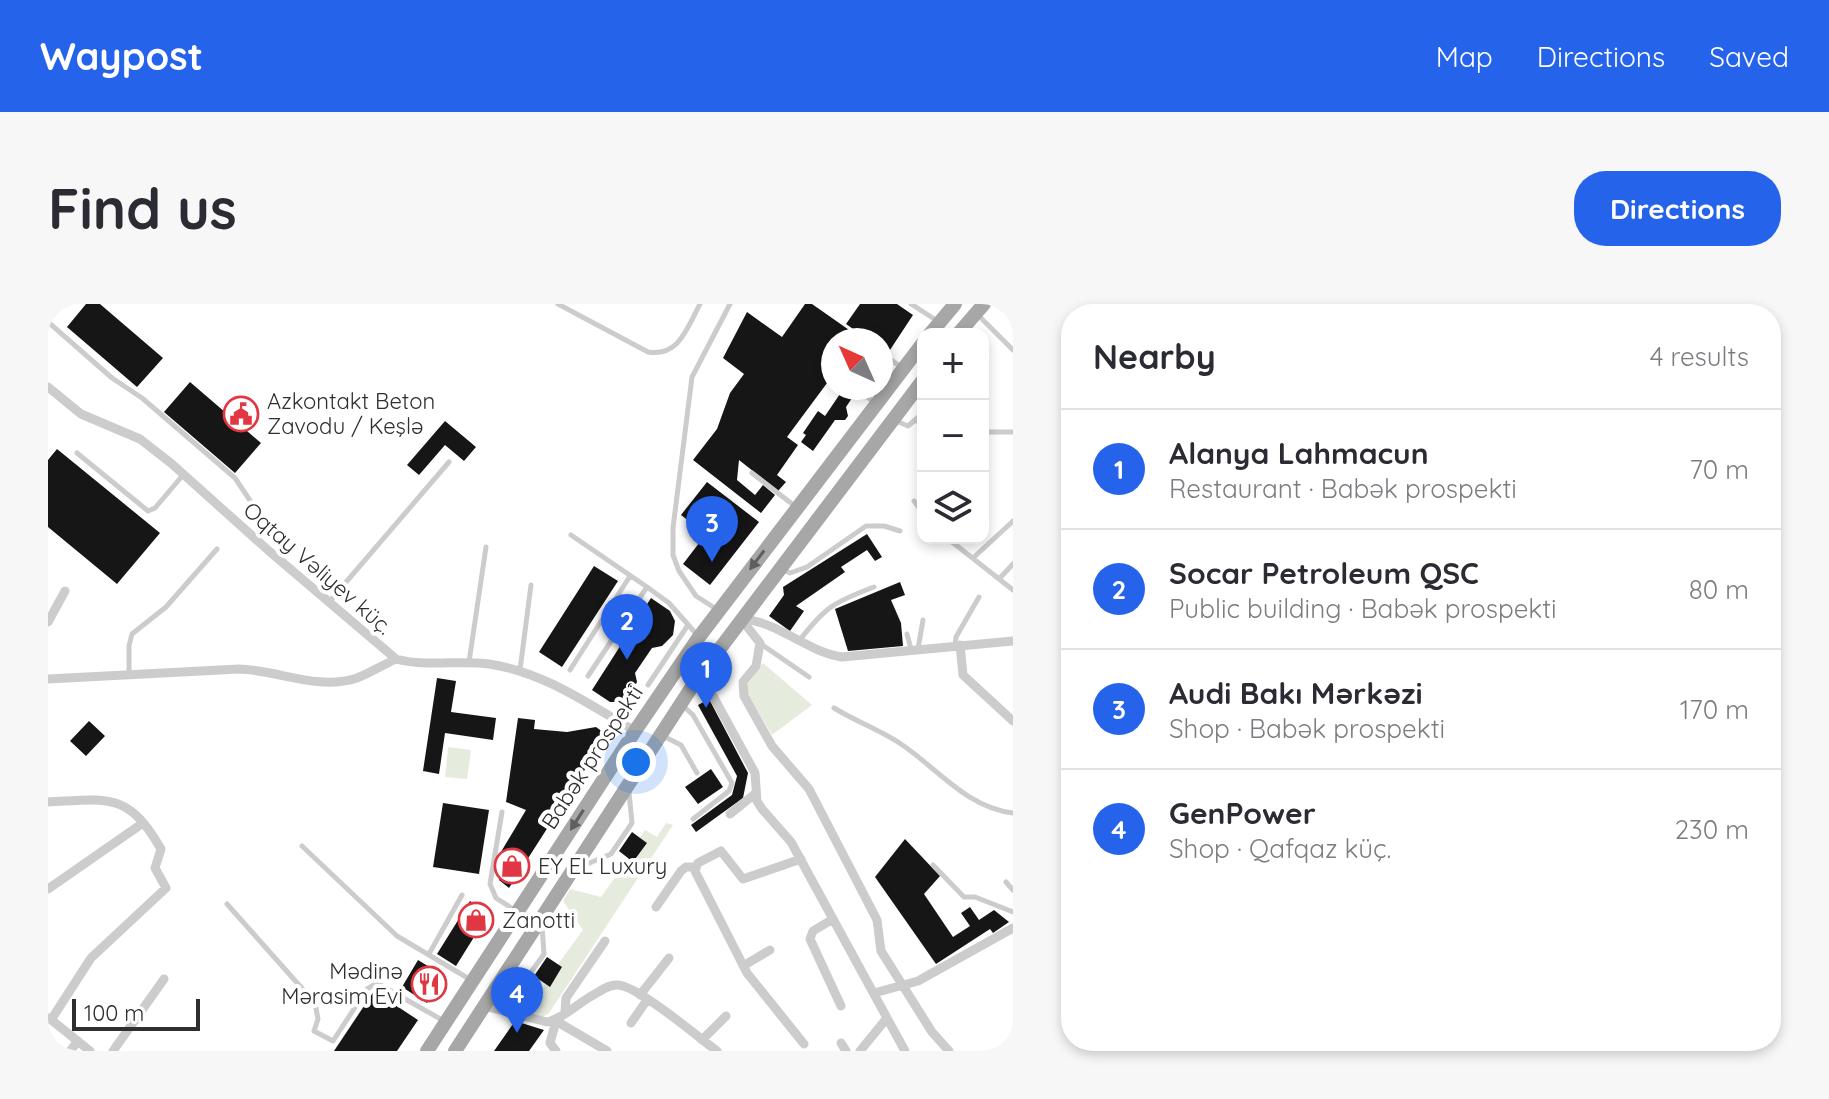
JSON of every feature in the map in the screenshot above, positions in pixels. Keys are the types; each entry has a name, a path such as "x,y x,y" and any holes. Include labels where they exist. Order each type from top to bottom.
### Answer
{"main road":[{"path":"963,328 980,309"},
{"name":"Babək prospekti","path":"427,1051 699,637 917,350"},
{"path":"917,362 851,446 849,457 854,460 860,456 917,387"},
{"name":"Babək prospekti","path":"455,1051 697,679 917,388"},
{"path":"780,568 802,530 829,495 831,484 823,483 796,516 783,526"}],"street":[{"name":"Oqtay Vəliyev küç.","path":"48,387 81,414 140,439 396,659 469,662 520,670 554,684 635,731"},
{"path":"48,622 65,591"},
{"path":"741,619 767,623 825,654 842,657 1013,641"},
{"path":"741,619 760,643 756,666 743,682 744,696 772,746 809,789 877,920 881,951 932,1032 949,1051"},
{"path":"958,646 963,675 1013,721"},
{"path":"48,679 257,669 324,683 358,678 396,659"},
{"path":"697,679 713,696 755,773 756,793 762,809 791,842 905,1051"},
{"path":"730,814 756,793"},
{"path":"48,802 115,801 132,811 161,849 155,868 166,888 91,958 50,1018 90,1051"},
{"path":"48,889 143,823"},
{"path":"656,907 681,871 689,866 696,867 721,851 743,879 801,859"},
{"path":"696,867 696,875 743,966 804,1044"},
{"path":"833,919 813,931 810,939 841,1006"},
{"path":"874,993 927,977 1013,928"},
{"path":"565,1012 566,998 605,941"},
{"path":"743,966 770,950"},
{"path":"631,1023 669,958"},
{"path":"113,1051 164,979"},
{"path":"556,1051 550,1043 556,1021 565,1012 616,984 644,997 717,1051"},
{"path":"484,1006 540,1021 556,1021 607,1051"},
{"path":"702,1040 726,1016"},
{"path":"860,1051 887,1018"},
{"path":"70,1051 78,1041"}],"lane":[{"path":"62,304 48,321 112,378 142,398 235,478 251,502"},
{"path":"558,304 648,352 661,354 673,348 683,336 700,304"},
{"path":"718,611 687,586 673,555 673,528 692,377 730,304"},
{"path":"911,304 941,319"},
{"path":"980,309 1013,350"},
{"path":"893,361 903,368"},
{"path":"870,400 876,404"},
{"path":"893,419 904,426 912,425 916,420"},
{"path":"989,432 1013,432"},
{"path":"77,453 148,511 155,508 184,474"},
{"path":"329,603 449,462"},
{"path":"752,473 797,508"},
{"path":"914,501 917,505"},
{"path":"972,558 1013,521"},
{"path":"780,568 790,573 807,567 866,526 884,526 900,531"},
{"path":"571,535 669,603 699,637"},
{"path":"954,544 1013,590"},
{"path":"469,662 486,547"},
{"path":"129,675 132,634 166,607 217,549"},
{"path":"999,579 1013,564"},
{"path":"570,670 630,576"},
{"path":"520,670 531,585"},
{"path":"588,676 647,587"},
{"path":"798,641 825,608 874,587"},
{"path":"958,646 956,637 979,597"},
{"path":"915,650 923,620"},
{"path":"648,685 688,625"},
{"path":"907,634 915,650"},
{"path":"760,643 809,677"},
{"path":"681,703 693,715 732,783 729,791 693,819"},
{"path":"834,708 900,743 974,800 1013,813"},
{"path":"660,734 681,745 697,773"},
{"path":"572,871 611,854 632,823 628,785"},
{"path":"502,812 490,884 496,898 517,912"},
{"path":"302,846 397,936 472,981"},
{"path":"933,865 964,897 975,897 1013,912"},
{"path":"1006,882 1013,890"},
{"path":"429,954 462,895"},
{"path":"227,904 315,1003 318,1019 314,1031 322,1037 333,1041 367,989 377,983 445,1022"},
{"path":"501,979 529,975 544,954 541,918"}],"shaded area":[{"path":"763,663 812,705 772,735 747,693 747,685"},
{"path":"448,747 471,750 467,779 445,777"},
{"path":"666,823 673,825 549,1013 542,1017 527,1012 545,984 550,986 562,968 558,964 583,930 563,901 570,889 601,897 629,858 634,861 647,843 640,838 645,830 657,837"}],"building":[{"path":"86,304 100,304 163,358 137,387 67,327"},
{"path":"805,304 812,304 846,328 821,328 821,391 787,437 798,445 777,475 786,482 778,491 739,460 737,480 755,495 763,485 775,495 761,513 693,460 717,429 730,393 744,374 723,358 747,312 782,337"},
{"path":"860,304 897,304 913,315 893,345 893,328 852,328 846,324"},
{"path":"190,382 261,443 235,473 164,412"},
{"path":"836,400 851,400 846,407 848,416 845,420 835,420 813,451 801,442 806,435 803,433 818,411 825,416"},
{"path":"445,421 476,447 464,461 445,445 419,475 407,465"},
{"path":"57,449 160,533 117,584 48,527 48,460"},
{"path":"707,482 759,522 710,585 683,564 706,534 681,515"},
{"path":"867,534 882,557 875,561 867,550 841,567 845,572 796,606 804,611 790,631 769,616 784,595 783,587"},
{"path":"594,566 618,581 562,667 539,652"},
{"path":"900,582 905,595 891,600 901,623 903,646 848,651 835,609"},
{"path":"651,598 670,611 675,621 673,635 662,646 652,648 635,673 637,682 629,698 622,702 610,702 592,690"},
{"path":"437,678 456,681 451,712 496,718 493,740 445,733 439,774 423,771"},
{"path":"709,699 748,773 743,798 696,832 691,825 732,795 737,776 698,705"},
{"path":"518,718 535,720 534,729 567,732 596,727 607,735 509,888 499,880 504,861 498,857 526,810 506,802"},
{"path":"89,721 105,736 86,756 70,741"},
{"path":"711,769 723,787 698,804 685,787"},
{"path":"443,803 489,810 479,874 433,867"},
{"path":"632,832 647,843 633,862 619,851"},
{"path":"905,839 940,876 924,894 953,937 970,926 961,913 970,907 979,920 994,910 1009,922 993,933 990,929 936,964 875,877"},
{"path":"470,901 489,913 456,966 437,954"},
{"path":"547,957 562,967 550,987 534,976"},
{"path":"418,960 444,976 427,1003 402,987"},
{"path":"374,991 418,1020 397,1051 334,1051"},
{"path":"515,1021 544,1030 529,1051 494,1051"}],"place":[{"name":"Azkontakt Beton Zavodu / Keşlə","path":"241,414"},
{"name":"Audi Bakı Mərkəzi","path":"712,562"},
{"name":"Socar Petroleum QSC","path":"627,660"},
{"name":"Alanya Lahmacun","path":"706,708"},
{"name":"EY EL Luxury","path":"512,866"},
{"name":"Zanotti","path":"476,920"},
{"name":"Mədinə Mərasim Evi","path":"429,984"},
{"name":"GenPower","path":"517,1033"}]}
